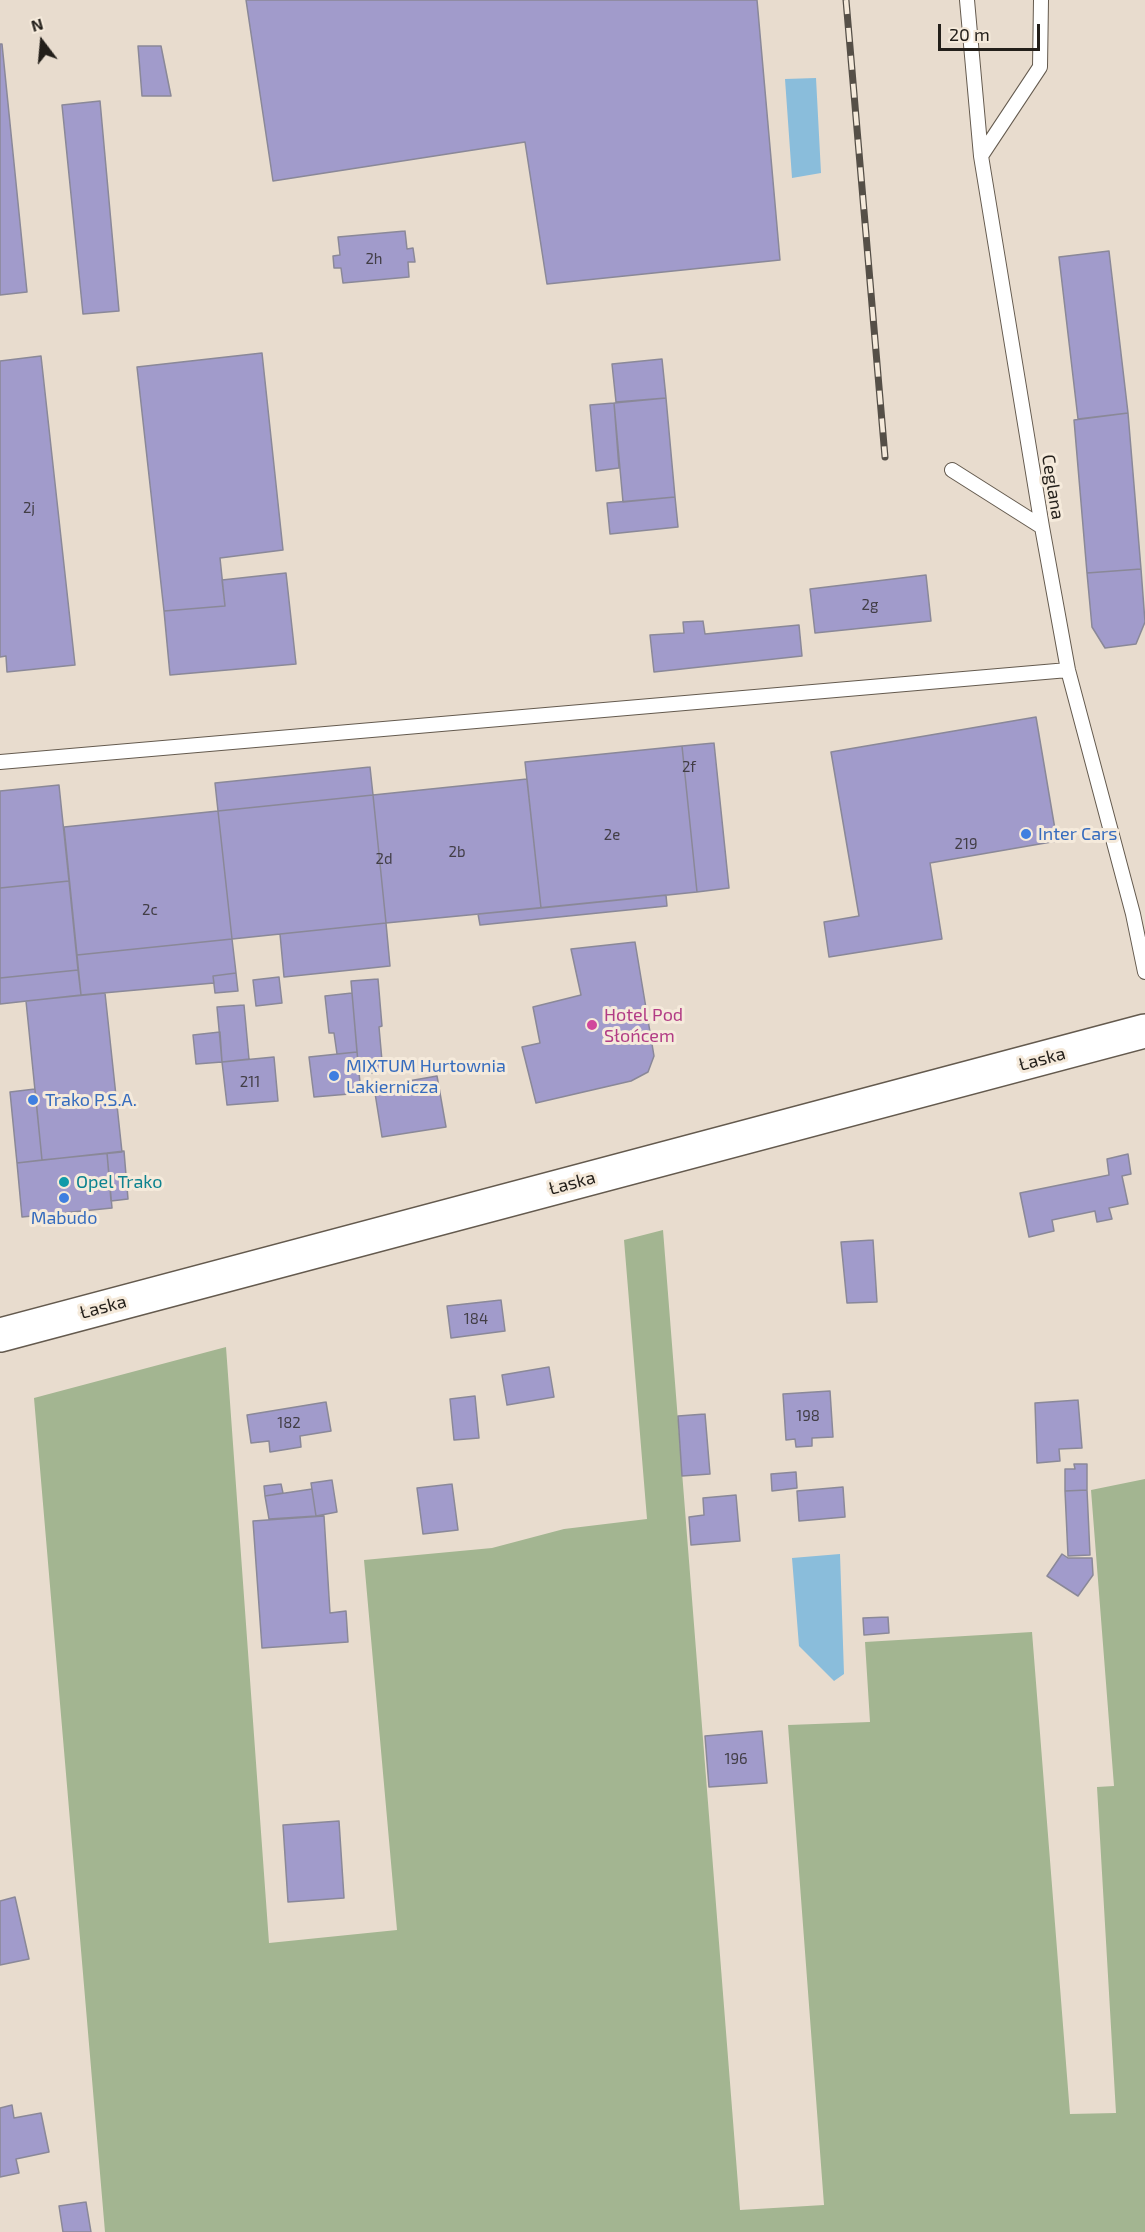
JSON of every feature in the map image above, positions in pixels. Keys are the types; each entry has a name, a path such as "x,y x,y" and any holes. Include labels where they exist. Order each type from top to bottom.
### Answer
{"main road":[{"name":"Łaska","path":"0,1335 1145,1031"}],"lane":[{"name":"Ceglana","path":"967,0 981,156 1068,670 1133,914 1145,972"},
{"path":"981,156 1040,67 1041,0"},
{"path":"952,470 1042,527"},
{"path":"0,762 1068,670"}],"green space":[{"path":"663,1230 740,2210 824,2205 788,1725 870,1722 865,1642 1032,1632 1070,2114 1116,2113 1097,1787 1114,1786 1091,1490 1145,1479 1145,2232 105,2232 34,1398 226,1347 269,1943 397,1930 364,1560 492,1548 564,1529 647,1519 624,1240"}],"water":[{"path":"816,78 821,173 792,178 785,79"},
{"path":"840,1554 844,1674 834,1681 799,1646 792,1558"}],"building":[{"path":"246,0 757,0 780,260 547,284 525,142 273,181"},
{"path":"0,44 2,44 27,292 0,295"},
{"path":"138,46 161,46 171,96 142,96"},
{"path":"100,101 119,311 83,314 62,105"},
{"path":"405,231 407,249 413,248 415,262 408,262 409,277 343,283 341,268 334,268 333,256 340,255 338,237"},
{"path":"1109,251 1128,413 1078,419 1059,257"},
{"path":"262,353 283,550 220,558 225,606 164,611 137,367"},
{"path":"41,356 75,665 7,672 6,656 0,657 0,361"},
{"path":"662,359 666,398 616,402 612,364"},
{"path":"666,398 675,497 623,502 614,403"},
{"path":"614,403 619,468 596,471 590,405"},
{"path":"1128,413 1141,569 1087,573 1074,420"},
{"path":"675,497 678,527 610,534 607,503"},
{"path":"1141,569 1145,622 1136,644 1105,648 1092,627 1087,573"},
{"path":"286,573 296,664 170,675 164,611 225,606 222,580"},
{"path":"926,575 931,621 815,633 810,589"},
{"path":"703,621 705,634 799,625 802,656 654,672 650,635 684,633 683,622"},
{"path":"1036,717 1057,841 930,863 942,939 829,957 824,922 859,916 831,752"},
{"path":"714,743 729,888 697,892 682,746"},
{"path":"682,746 697,892 541,908 525,762"},
{"path":"370,767 373,795 218,811 215,783"},
{"path":"527,779 541,908 386,923 373,795"},
{"path":"59,785 69,881 0,888 0,791"},
{"path":"373,795 386,923 232,939 218,811"},
{"path":"218,811 232,939 77,955 64,827"},
{"path":"69,881 78,970 0,978 0,888"},
{"path":"666,895 667,906 480,925 478,914"},
{"path":"386,923 390,966 284,977 280,934"},
{"path":"232,939 236,973 213,976 214,983 81,995 77,955"},
{"name":"Hotel Pod Słońcem","path":"635,942 654,1056 648,1072 631,1081 536,1103 522,1047 540,1043 533,1007 581,995 571,949"},
{"path":"78,970 81,995 0,1004 0,978"},
{"path":"236,973 238,991 215,993 213,976"},
{"path":"279,977 282,1003 256,1006 253,980"},
{"path":"378,979 383,1072 359,1074 351,981"},
{"path":"105,993 122,1152 42,1160 26,1001"},
{"path":"352,993 357,1052 337,1054 334,1033 329,1033 325,996"},
{"path":"244,1005 249,1059 222,1062 217,1007"},
{"path":"220,1032 222,1062 196,1064 193,1035"},
{"path":"357,1052 361,1093 314,1097 309,1057"},
{"path":"274,1057 278,1101 227,1105 222,1062"},
{"path":"437,1076 446,1127 382,1137 374,1087"},
{"path":"35,1089 42,1160 17,1163 10,1092"},
{"path":"124,1151 128,1199 111,1201 107,1153"},
{"name":"Opel Trako","path":"107,1153 112,1208 22,1217 17,1163"},
{"path":"1128,1154 1131,1174 1122,1176 1128,1204 1109,1208 1112,1219 1097,1222 1095,1211 1052,1220 1054,1231 1029,1237 1020,1193 1109,1175 1107,1159"},
{"path":"873,1240 877,1302 847,1303 841,1242"},
{"path":"501,1300 505,1331 451,1338 447,1306"},
{"path":"549,1367 554,1397 507,1405 502,1375"},
{"path":"830,1391 833,1437 812,1438 812,1446 796,1447 795,1439 786,1440 783,1394"},
{"path":"475,1396 479,1438 454,1440 450,1399"},
{"path":"1078,1400 1082,1448 1059,1449 1060,1461 1037,1463 1035,1403"},
{"path":"326,1402 331,1431 300,1436 301,1447 270,1452 269,1441 251,1443 247,1415"},
{"path":"705,1414 710,1474 682,1476 678,1416"},
{"path":"1074,1464 1087,1464 1087,1490 1065,1491 1065,1469 1075,1469"},
{"path":"796,1472 797,1488 772,1491 771,1474"},
{"path":"332,1480 337,1512 316,1516 311,1483"},
{"path":"281,1484 283,1493 265,1496 264,1486"},
{"path":"452,1484 458,1530 423,1534 417,1488"},
{"path":"843,1487 845,1517 799,1521 797,1491"},
{"path":"312,1489 316,1516 269,1519 265,1496"},
{"path":"1087,1490 1090,1555 1068,1556 1065,1491"},
{"path":"736,1495 740,1541 691,1545 689,1517 704,1515 703,1498"},
{"path":"324,1516 330,1613 346,1611 348,1642 262,1648 253,1521"},
{"path":"1062,1554 1068,1558 1092,1558 1093,1575 1078,1596 1047,1576"},
{"path":"888,1617 889,1633 864,1635 863,1618"},
{"path":"762,1731 767,1783 709,1787 705,1736"},
{"path":"339,1821 344,1898 288,1902 283,1825"},
{"path":"15,1897 29,1959 0,1965 0,1901"},
{"path":"12,2105 14,2118 41,2113 49,2152 16,2159 19,2173 0,2177 0,2108"},
{"path":"86,2202 91,2232 63,2232 59,2206"}],"railway":[{"path":"846,0 885,457"}],"place":[{"name":"Inter Cars","path":"1026,834"},
{"name":"Hotel Pod Słońcem","path":"592,1025"},
{"name":"MIXTUM Hurtownia Lakiernicza","path":"334,1076"},
{"name":"Trako P.S.A.","path":"33,1100"},
{"name":"Opel Trako","path":"64,1182"},
{"name":"Mabudo","path":"64,1198"}]}
